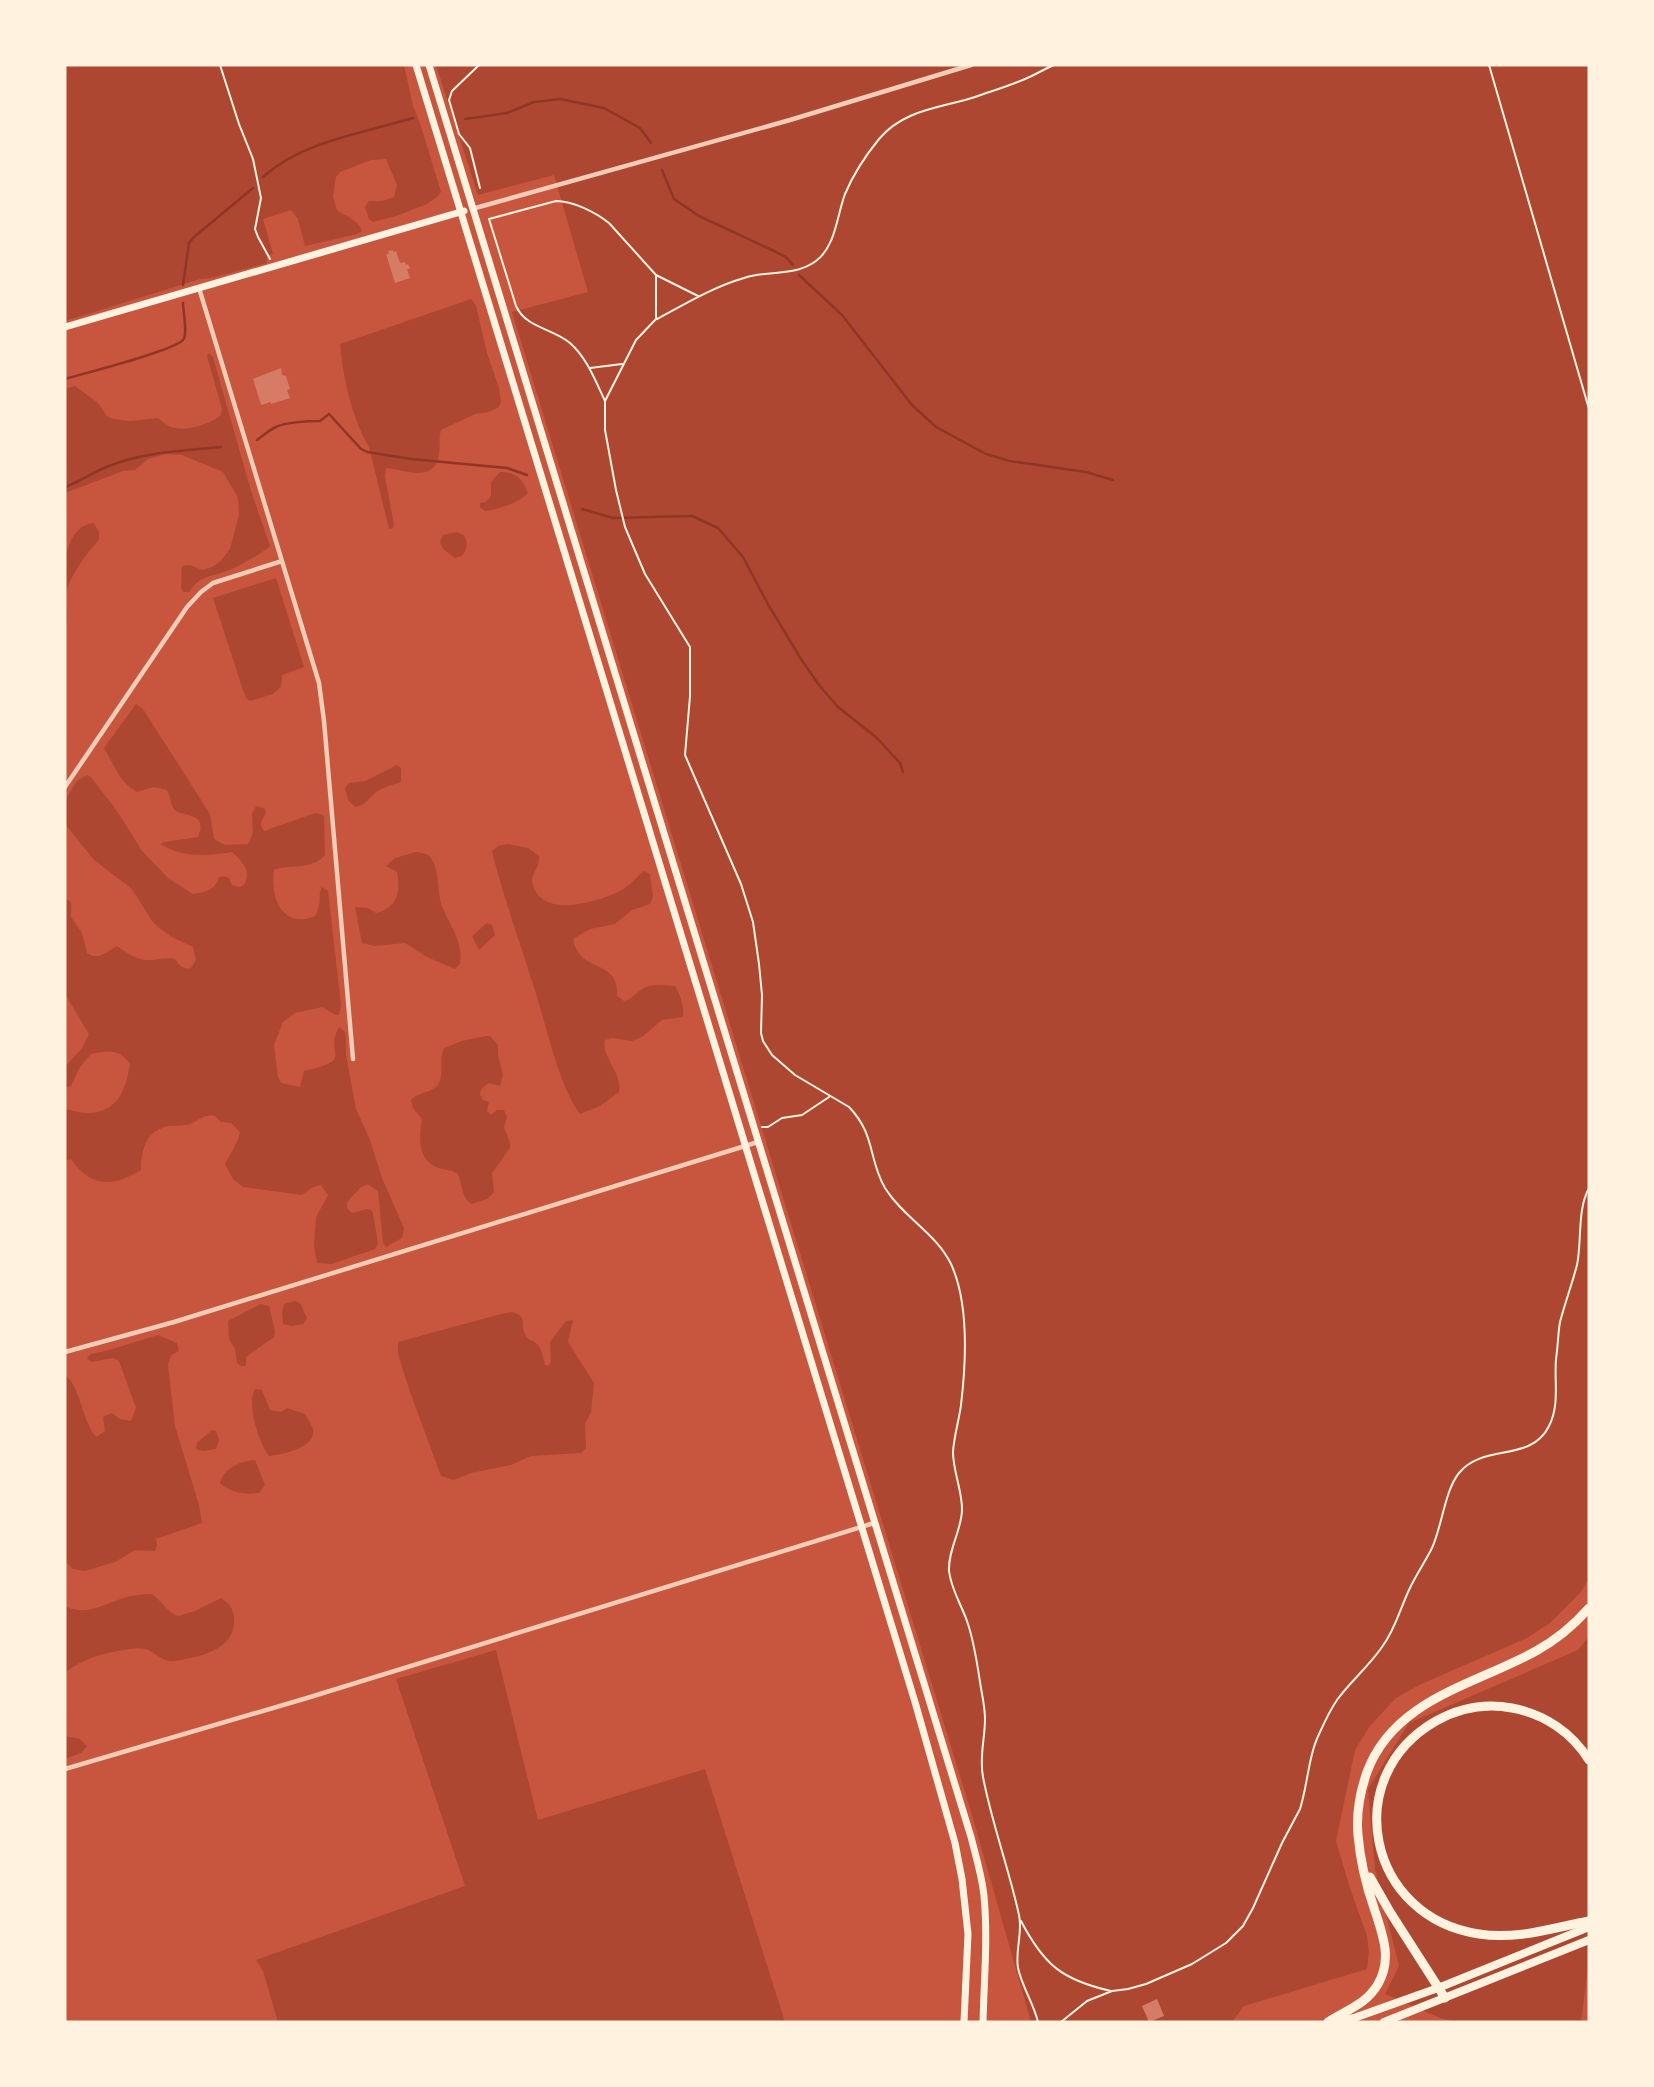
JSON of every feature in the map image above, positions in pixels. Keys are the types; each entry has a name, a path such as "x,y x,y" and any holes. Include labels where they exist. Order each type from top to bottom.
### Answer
{"highway":[{"path":"1330,2022 1366,2000 1378,1983 1386,1961 1385,1940 1373,1906 1358,1833 1361,1790 1375,1753 1395,1728 1434,1698 1534,1652 1575,1623 1589,1608"},
{"path":"1587,1924 1523,1935 1498,1936 1464,1932 1433,1920 1404,1896 1390,1875 1381,1853 1377,1830 1378,1805 1383,1784 1394,1760 1425,1727 1463,1709 1504,1706 1534,1713 1568,1735 1589,1760"},
{"path":"1362,1859 1377,1891 1445,1998"},
{"path":"1330,2022 1354,2018 1438,1988 1587,1924"},
{"path":"1384,2022 1587,1941"}],"main road":[{"path":"416,65 915,1702 960,1863 968,1934 964,2022"},
{"path":"429,65 971,1837 981,1878 986,1931 983,2022"},
{"path":"65,327 472,209"}],"street":[{"path":"472,209 971,65"},
{"path":"199,287 313,658 320,691 354,1059"},
{"path":"65,787 187,607 201,592 218,582 282,561"},
{"path":"65,1352 174,1322 758,1142"},
{"path":"65,1769 307,1698 875,1522"}],"path":[{"path":"220,65 254,163 261,198 255,229 271,261"},
{"path":"479,65 452,92 449,100 460,134 470,148 480,188"},
{"path":"605,401 636,340 656,320 698,297 742,278 797,270 818,259 829,245 846,191 880,138 892,127 913,114 999,89 1054,65"},
{"path":"1489,65 1589,409"},
{"path":"698,297 656,275 601,217 564,201 489,219 521,316 568,342 590,368 605,401 605,430 625,527 645,574 690,647 690,696 685,755 745,893 757,942 763,1041 772,1055 795,1075 849,1107 862,1123 868,1134 877,1171 886,1188 946,1256 959,1288 963,1313 964,1360 961,1404 953,1450 962,1509 950,1555 949,1570 971,1633 984,1707 981,1749 983,1776 1020,1920 1040,1954 1065,1975 1112,1991"},
{"path":"656,275 656,320"},
{"path":"590,368 623,363"},
{"path":"761,1127 768,1127 786,1117 802,1115 830,1096"},
{"path":"1061,2022 1079,2007 1112,1991 1141,1985 1192,1964 1226,1943 1243,1926 1300,1809 1313,1747 1319,1734 1338,1700 1391,1633 1410,1588 1433,1546 1454,1480 1468,1464 1488,1455 1525,1448 1547,1431 1557,1402 1556,1364 1560,1324 1576,1266 1583,1207 1589,1188"},
{"path":"1020,1920 1018,1964 1038,2022"}],"shaded area":[{"path":"65,65 404,65 413,106 441,192 427,204 373,222 369,219 365,207 369,201 394,197 397,185 386,159 371,160 340,172 336,177 333,197 337,210 358,224 362,231 357,234 305,246 298,219 291,210 263,219 273,254 267,256 267,263 200,279 65,321"},
{"path":"436,65 1589,65 1589,1579 1580,1593 1550,1623 1527,1638 1419,1685 1396,1698 1370,1726 1355,1750 1336,1841 1367,1936 1367,1969 1244,2006 1232,2022 1031,2022 972,1815 512,312 588,292 554,175 478,195"},
{"path":"471,299 476,306 501,402 499,407 489,412 475,414 441,430 438,459 429,471 415,473 386,468 385,476 394,525 389,529 369,447 349,397 340,344"},
{"path":"209,353 213,357 251,491 270,546 241,565 203,579 189,592 183,592 182,566 190,565 202,570 212,567 221,561 230,549 239,515 238,498 223,472 182,455 166,454 148,459 135,470 123,471 65,493 65,389 75,386 98,403 107,416 113,419 130,421 158,418 173,428 195,427 221,415 222,409 207,356"},
{"path":"500,472 518,477 528,493 508,505 485,511 480,507 480,503 486,502 491,496 491,482"},
{"path":"94,523 99,532 99,540 79,566 68,587 65,628 64,566 67,551 73,537 81,528"},
{"path":"457,532 464,535 467,546 462,555 455,558 443,549 440,542 443,535"},
{"path":"276,578 304,667 282,675 281,687 273,694 250,701 242,687 213,598"},
{"path":"136,704 143,709 210,814 214,839 225,845 248,844 253,833 252,814 256,806 265,809 266,813 260,824 264,831 315,813 324,816 325,855 314,863 274,870 273,880 281,908 286,915 294,919 315,916 322,887 328,891 341,1005 339,1015 322,1007 295,1013 283,1022 274,1045 278,1077 281,1083 300,1087 304,1071 330,1063 334,1059 335,1036 339,1027 345,1032 346,1055 356,1109 404,1228 402,1238 386,1247 383,1243 378,1191 367,1184 347,1202 347,1208 352,1213 371,1210 378,1243 375,1249 332,1264 317,1263 314,1246 316,1217 328,1195 321,1185 302,1195 243,1187 233,1179 225,1164 240,1132 231,1123 221,1122 215,1116 156,1131 147,1140 141,1170 121,1180 94,1180 71,1159 65,1161 65,1109 87,1113 106,1109 119,1098 130,1064 117,1053 91,1054 80,1067 71,1086 65,1088 65,1067 82,1048 89,1034 65,994 65,898 71,904 71,917 82,933 87,953 91,955 102,955 117,946 141,959 175,959 186,968 191,968 196,960 193,947 159,928 132,889 94,860 65,824 67,797 77,781 87,775 91,777 117,811 142,851 168,878 193,894 212,888 219,877 224,876 229,878 232,885 239,887 244,885 247,875 245,867 232,852 195,855 177,852 160,844 198,837 200,824 194,817 174,809 167,790 153,787 137,792 127,785 104,748"},
{"path":"397,765 401,768 401,782 379,790 359,806 355,807 348,800 345,788 349,783 365,781"},
{"path":"508,844 528,848 539,856 532,882 537,894 545,901 556,904 569,905 596,900 622,890 643,871 650,874 653,897 650,904 632,910 615,924 590,929 573,939 583,957 612,976 617,996 624,1001 648,986 675,986 682,1001 683,1017 662,1020 642,1037 632,1041 613,1038 605,1040 606,1052 618,1078 619,1092 600,1106 580,1114 566,1089 555,1058 492,851 498,846"},
{"path":"416,852 429,856 436,869 442,906 460,947 460,964 455,969 427,957 405,943 375,946 362,943 355,907 368,908 376,913 389,907 398,892 398,879 397,872 386,866 395,858"},
{"path":"487,923 492,925 495,935 479,950 472,936"},
{"path":"490,1036 498,1045 503,1075 500,1086 489,1083 481,1089 480,1095 483,1100 489,1102 487,1111 491,1115 497,1110 504,1110 507,1117 504,1127 510,1148 492,1173 494,1192 487,1199 472,1204 464,1195 458,1174 436,1167 425,1158 420,1139 422,1119 413,1108 411,1100 439,1083 444,1048"},
{"path":"295,1301 300,1303 307,1318 303,1324 283,1324 284,1304"},
{"path":"261,1304 269,1306 274,1337 246,1357 246,1366 241,1366 237,1363 235,1349 229,1339 228,1321"},
{"path":"512,1312 522,1318 526,1336 538,1345 545,1365 548,1366 551,1362 550,1342 566,1321 573,1320 568,1342 594,1383 591,1412 585,1424 586,1448 581,1453 531,1456 511,1465 471,1473 454,1480 441,1476 410,1392 398,1354 398,1342"},
{"path":"158,1335 177,1343 179,1351 171,1355 168,1365 175,1426 202,1523 156,1539 155,1551 135,1550 115,1562 85,1571 73,1569 65,1561 65,1375 74,1387 96,1437 105,1431 103,1417 112,1413 120,1419 131,1421 136,1408 119,1361 113,1358 91,1362 87,1358 91,1354"},
{"path":"255,1389 262,1390 270,1410 281,1412 287,1408 305,1414 313,1429 313,1436 304,1446 269,1456 255,1423 252,1404"},
{"path":"212,1430 216,1431 219,1440 216,1449 196,1449 197,1443"},
{"path":"255,1460 265,1485 259,1493 238,1492 220,1483 225,1473 233,1466"},
{"path":"152,1594 178,1616 221,1598 229,1604 233,1612 234,1628 231,1635 214,1650 177,1661 163,1659 148,1650 138,1648 96,1656 65,1673 65,1606 87,1610 131,1596"},
{"path":"1589,1636 1589,1960 1581,2022 1456,2022 1440,2018 1385,1994 1399,1966 1375,1870 1368,1789 1409,1723 1578,1650"},
{"path":"496,1650 538,1820 705,1769 785,2022 278,2022 263,1971 256,1960 465,1886 396,1679"},
{"path":"65,1736 80,1739 87,1746 81,1753 65,1759"}],"building":[{"path":"396,251 400,263 405,262 410,269 407,269 410,278 395,283 386,254"},
{"path":"281,368 290,389 287,390 290,398 261,405 253,379"},
{"path":"1157,1999 1164,2016 1149,2022 1142,2006"}],"waterway":[{"path":"465,119 507,113 534,102 560,99 604,108 640,128 651,143"},
{"path":"263,177 279,165 315,146 413,118"},
{"path":"662,170 674,199 699,216 786,257 793,265"},
{"path":"183,285 189,243 253,188"},
{"path":"799,275 842,315 912,405 936,427 986,454 1010,461 1086,472 1113,480"},
{"path":"65,379 176,345 184,338 183,303"},
{"path":"257,440 280,425 320,421 329,414 361,449 367,452 507,468 527,475"},
{"path":"65,487 104,468 132,459 221,447"},
{"path":"582,509 613,518 692,516 718,528 743,557 769,606 819,685 838,707 877,738 900,763 903,772"}]}
